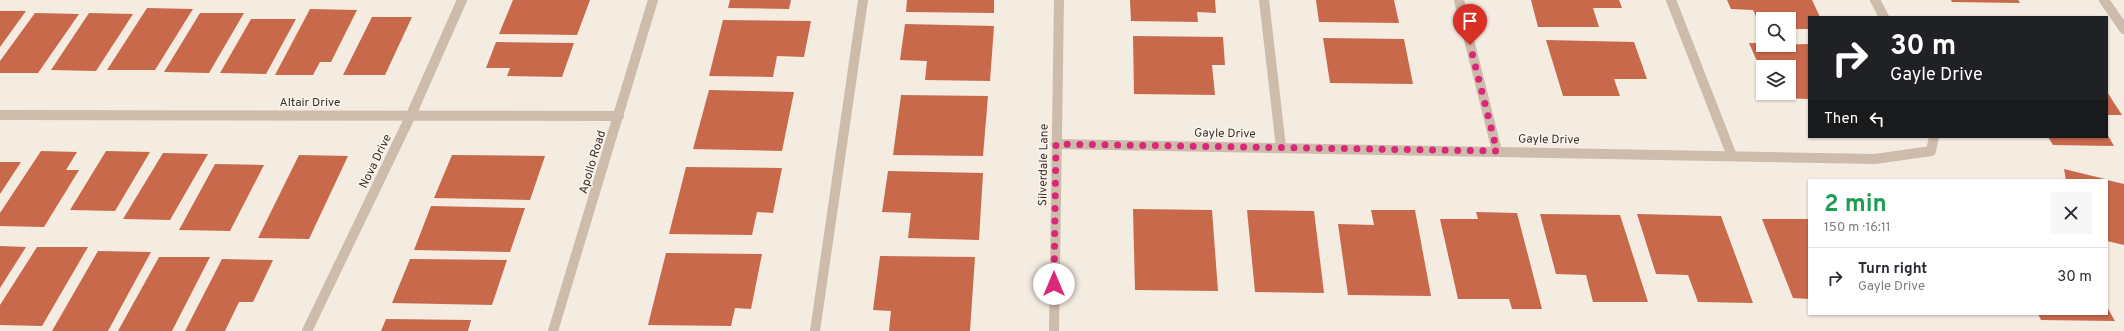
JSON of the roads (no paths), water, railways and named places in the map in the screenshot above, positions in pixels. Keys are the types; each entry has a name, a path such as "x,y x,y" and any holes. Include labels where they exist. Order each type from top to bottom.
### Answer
{"street":[{"name":"Nova Drive","path":"307,331 411,116 462,0"},
{"name":"Apollo Road","path":"553,331 653,0"},
{"path":"815,331 863,0"},
{"name":"Silverdale Lane","path":"1054,331 1059,0"},
{"path":"1264,0 1281,147"},
{"path":"1459,0 1497,151"},
{"path":"1671,0 1732,156"},
{"path":"1875,0 1883,16"},
{"path":"2104,0 2124,30"},
{"name":"Altair Drive","path":"0,115 619,116"},
{"name":"Gayle Drive","path":"1056,144 1875,159 1931,151 1934,138"}]}
